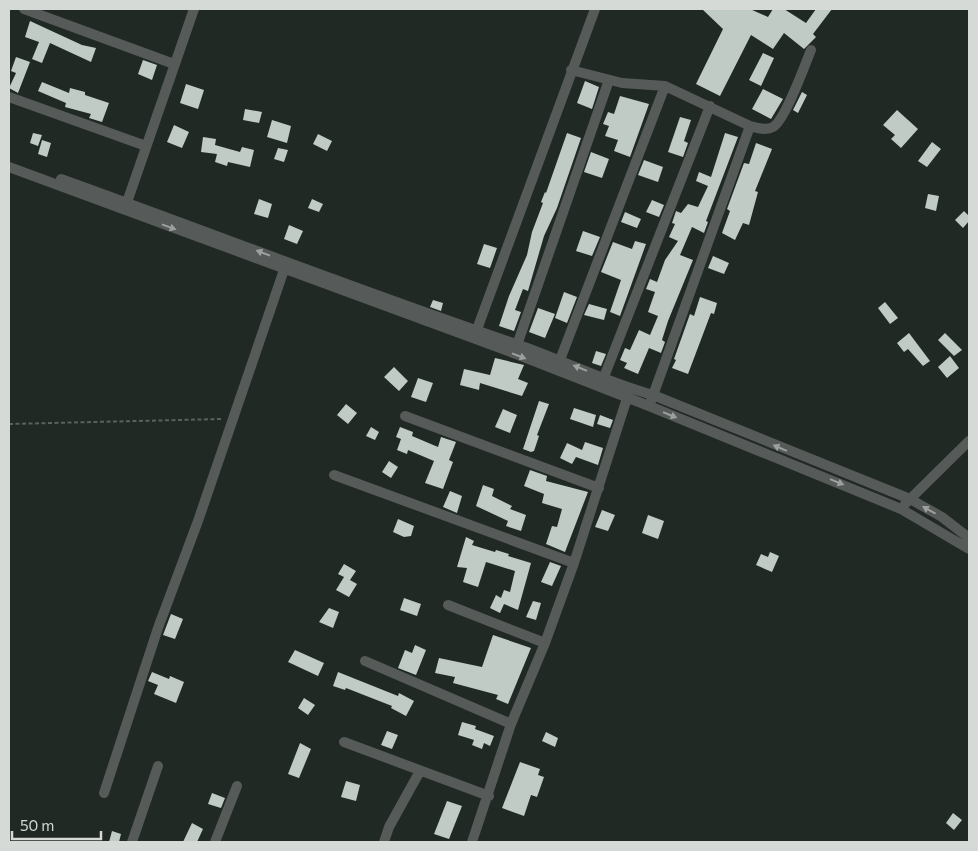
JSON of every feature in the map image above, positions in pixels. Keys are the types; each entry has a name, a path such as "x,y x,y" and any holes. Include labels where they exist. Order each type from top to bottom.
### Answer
{"street":[{"path":"24,9 174,64"},
{"path":"125,207 194,9"},
{"path":"476,332 595,9"},
{"path":"571,70 609,80 665,86 750,126 765,130 774,127 782,116 811,50"},
{"path":"517,345 609,80"},
{"path":"556,370 665,86"},
{"path":"9,97 146,146"},
{"path":"602,383 710,106"},
{"path":"649,406 750,126"},
{"path":"9,161 125,207"},
{"path":"9,167 286,266 556,370 629,393 649,406 901,508 969,549"},
{"path":"286,266 561,360 602,383"},
{"path":"104,793 158,628 237,410 286,266"},
{"path":"629,393 653,395 910,499 942,517 969,538"},
{"path":"472,842 489,796 511,724 545,643 574,563 629,393"},
{"path":"405,416 599,488"},
{"path":"901,508 969,441"},
{"path":"334,475 574,563"},
{"path":"448,605 545,643"},
{"path":"365,661 511,724"},
{"path":"344,742 489,796"},
{"path":"132,842 158,766"},
{"path":"384,842 389,827 420,770"},
{"path":"215,842 237,786"}],"path":[{"path":"9,424 213,420 225,418 237,410"}],"building":[{"path":"702,9 750,9 768,17 773,9 784,9 806,23 816,9 832,9 813,34 816,37 804,49 784,33 773,49 751,35 720,96 696,84 723,29"},
{"path":"30,21 82,45 96,48 91,62 50,43 42,63 32,59 39,42 25,37"},
{"path":"763,53 774,58 761,86 749,80"},
{"path":"16,57 30,62 18,93 9,88 16,73 11,71"},
{"path":"143,60 157,65 152,80 138,74"},
{"path":"585,81 599,87 592,109 577,103"},
{"path":"42,82 69,93 70,88 85,92 85,95 109,103 102,122 89,118 91,114 65,107 66,103 38,91"},
{"path":"186,84 204,90 198,109 180,103"},
{"path":"763,89 783,99 771,119 752,109"},
{"path":"802,92 807,95 798,113 793,110"},
{"path":"620,96 649,104 630,157 614,151 618,140 605,136 609,126 603,124 608,112 614,114"},
{"path":"245,109 262,112 259,123 243,120"},
{"path":"897,110 918,129 901,148 891,139 895,135 883,125"},
{"path":"680,117 691,120 684,141 688,143 683,157 668,152"},
{"path":"272,120 291,126 287,143 267,137"},
{"path":"174,125 189,132 182,148 167,142"},
{"path":"33,133 42,135 38,146 30,143"},
{"path":"567,133 581,138 557,208 544,236 528,291 523,289 515,310 521,312 514,331 499,326 509,296 527,255 532,232 543,203 541,202 546,193"},
{"path":"725,133 738,137 706,221 708,222 704,233 692,227 680,255 693,260 668,321 662,340 665,342 661,353 649,348 638,374 624,368 627,363 620,360 625,348 630,350 639,330 650,335 658,316 648,312 655,292 646,289 650,279 657,282 665,260 678,241 669,237 675,224 672,223 676,211 681,213 688,204 698,207 708,186 696,181 699,172 711,177"},
{"path":"318,134 332,141 327,151 313,144"},
{"path":"203,137 216,139 215,145 240,152 242,147 254,150 250,167 228,162 227,166 215,162 217,154 201,152"},
{"path":"42,140 51,143 47,157 38,154"},
{"path":"932,142 941,149 927,167 918,161"},
{"path":"756,143 772,149 755,191 758,192 749,225 743,223 735,240 722,233 730,211 727,209 744,163 749,164"},
{"path":"278,148 288,150 284,162 274,159"},
{"path":"591,152 609,159 602,178 584,172"},
{"path":"644,160 663,167 658,182 638,175"},
{"path":"928,194 939,196 936,211 925,208"},
{"path":"259,199 272,204 268,218 254,214"},
{"path":"312,199 323,204 319,212 308,208"},
{"path":"652,200 664,205 659,217 646,212"},
{"path":"964,211 969,216 969,221 963,228 955,220"},
{"path":"625,212 641,219 637,228 621,222"},
{"path":"289,225 303,231 297,244 284,239"},
{"path":"583,231 600,237 592,256 576,251"},
{"path":"635,241 646,244 620,316 610,312 621,280 601,272 613,242 632,249"},
{"path":"484,244 497,248 490,268 477,264"},
{"path":"713,256 729,263 724,274 708,268"},
{"path":"564,292 577,297 567,323 555,318"},
{"path":"700,297 717,303 714,314 711,313 688,374 672,368 690,314 694,316"},
{"path":"433,300 443,303 441,311 430,307"},
{"path":"885,302 898,318 890,324 878,308"},
{"path":"589,304 607,309 604,320 584,315"},
{"path":"538,308 555,314 545,338 529,332"},
{"path":"909,333 930,361 923,366 908,349 904,352 897,343"},
{"path":"945,333 962,350 954,356 938,340"},
{"path":"596,351 606,354 601,366 592,363"},
{"path":"950,356 959,368 947,378 938,367"},
{"path":"495,358 524,365 518,379 528,383 522,396 480,383 479,390 460,385 464,369 490,375"},
{"path":"394,367 408,381 399,391 384,377"},
{"path":"418,378 433,383 426,402 411,397"},
{"path":"539,401 549,404 537,435 539,436 534,451 531,452 523,449"},
{"path":"346,404 357,413 348,424 337,415"},
{"path":"574,408 596,415 593,427 570,419"},
{"path":"503,409 517,415 510,433 495,427"},
{"path":"600,415 613,420 610,428 597,424"},
{"path":"371,427 379,432 375,440 366,436"},
{"path":"400,427 413,432 412,436 438,447 441,437 456,442 449,460 453,462 443,489 425,483 434,461 408,450 407,454 397,450 401,439 396,437"},
{"path":"585,442 603,448 598,465 576,457 572,464 560,458 567,443 582,450"},
{"path":"389,461 398,467 391,478 382,472"},
{"path":"530,470 547,476 546,481 588,492 565,552 546,544 552,526 557,527 562,509 542,503 544,494 524,486"},
{"path":"483,485 494,489 492,496 512,506 510,509 526,515 521,531 506,526 508,521 476,506"},
{"path":"450,491 462,496 457,513 443,507"},
{"path":"602,510 615,515 608,531 595,527"},
{"path":"648,515 664,521 658,539 642,533"},
{"path":"398,519 414,526 411,536 404,537 393,532"},
{"path":"466,537 474,541 472,545 495,552 496,550 531,563 518,610 504,604 500,613 490,608 496,595 501,598 504,590 510,592 515,571 486,562 478,587 463,582 467,568 457,567"},
{"path":"770,552 779,556 772,572 756,565 761,554 768,557"},
{"path":"550,562 561,566 552,586 541,582"},
{"path":"344,564 356,571 350,580 357,584 349,597 336,590 344,577 338,574"},
{"path":"404,598 421,604 417,616 400,610"},
{"path":"533,601 541,603 536,620 526,617"},
{"path":"329,608 339,612 333,628 319,622"},
{"path":"171,614 183,619 175,639 163,635"},
{"path":"493,635 531,648 508,704 496,699 498,695 453,683 455,677 435,673 439,658 482,667"},
{"path":"415,645 426,650 416,675 398,668 405,650 412,653"},
{"path":"295,650 324,663 318,676 288,662"},
{"path":"152,672 169,679 170,676 184,682 176,703 154,694 158,685 148,681"},
{"path":"338,672 398,696 399,693 414,701 406,716 391,708 392,706 346,688 345,690 333,686"},
{"path":"304,698 315,705 308,715 298,708"},
{"path":"462,722 476,726 475,729 494,736 490,746 484,743 482,749 472,745 474,740 458,735"},
{"path":"387,731 398,735 392,749 381,745"},
{"path":"546,732 558,738 555,747 542,741"},
{"path":"300,743 311,749 299,778 288,774"},
{"path":"520,762 540,769 538,775 544,777 537,797 531,795 524,816 502,808"},
{"path":"346,781 360,785 356,801 341,797"},
{"path":"212,793 225,798 221,808 208,804"},
{"path":"447,801 462,806 449,839 434,834"},
{"path":"953,813 962,820 954,830 946,823"},
{"path":"192,823 203,829 197,842 183,842"},
{"path":"112,831 121,834 119,842 109,842"}]}
